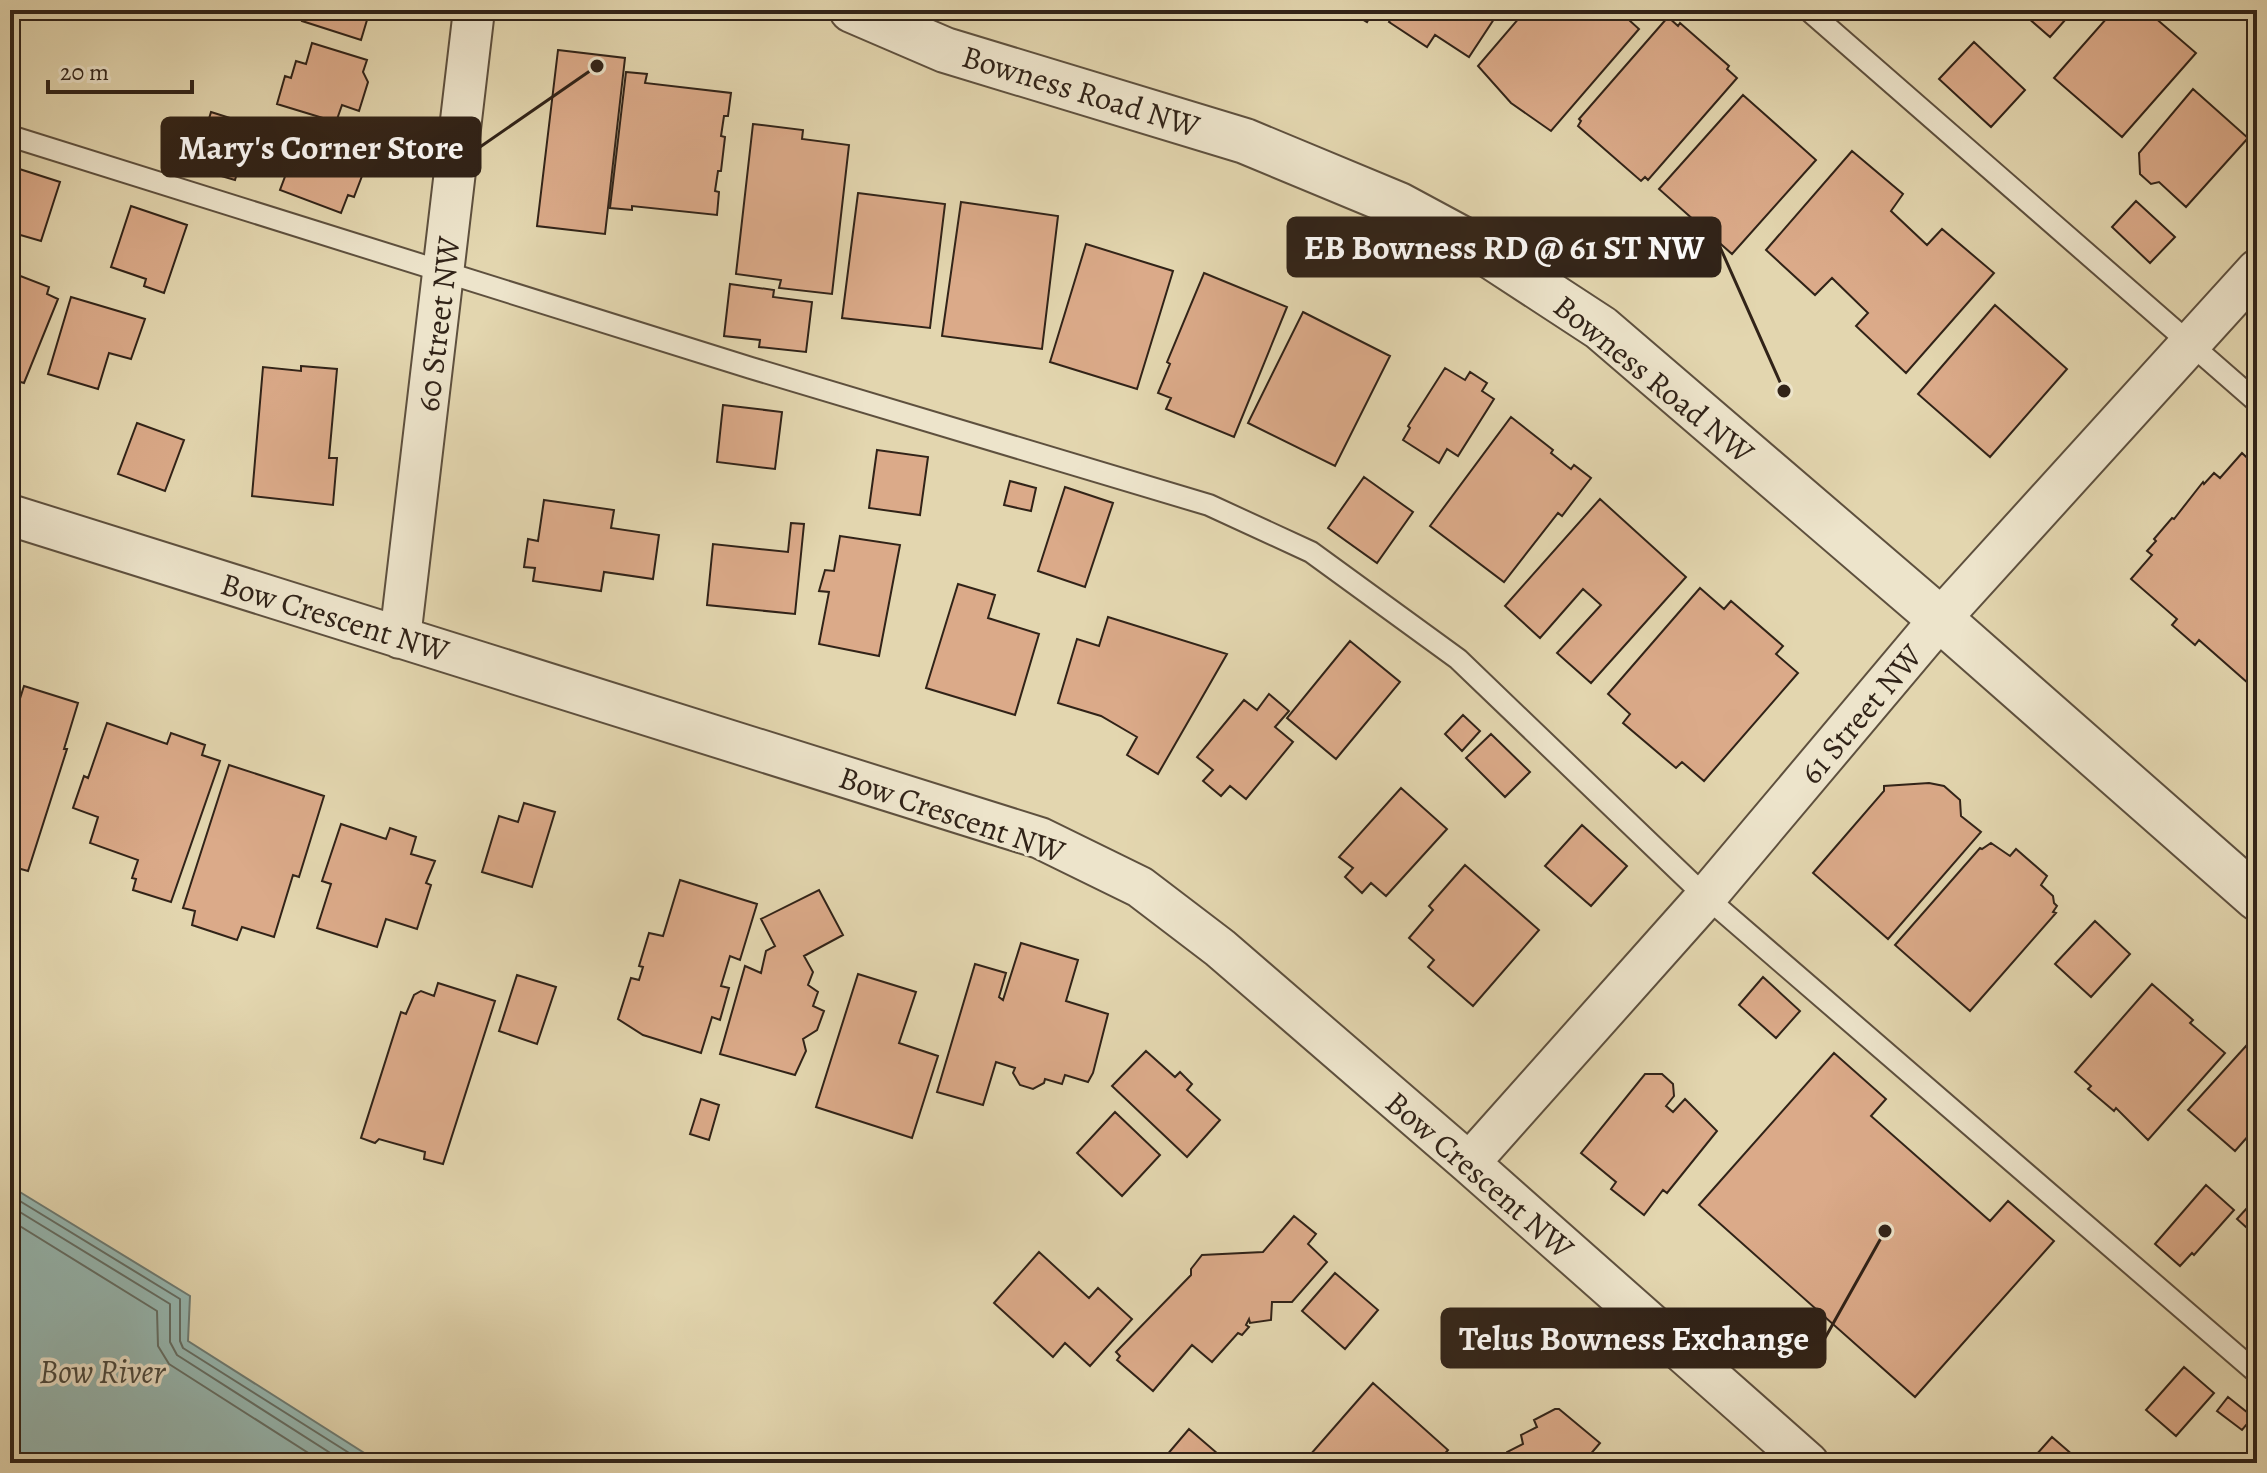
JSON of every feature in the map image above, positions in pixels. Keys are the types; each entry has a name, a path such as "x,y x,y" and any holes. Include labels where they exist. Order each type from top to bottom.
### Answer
{"street":[{"name":"60 Street NW","path":"400,638 474,10"},
{"name":"Bowness Road NW","path":"852,10 945,50 1245,141 1399,205 1477,247 1601,328 1940,619 2257,898"},
{"name":"61 Street NW","path":"1469,1163 1706,897 1940,619 2257,270"},
{"name":"Bow Crescent NW","path":"10,515 1040,838 1140,887 1220,948 1808,1463"}],"lane":[{"path":"1808,10 2257,402"},
{"path":"10,136 751,368 1209,505 1311,552 1458,659 1706,897 2257,1373"}],"water":[{"name":"Bow River","path":"10,1186 190,1296 188,1341 380,1463 10,1463"}],"building":[{"path":"305,10 370,10 361,40 302,21"},
{"path":"1347,10 1374,10 1367,22"},
{"path":"1396,10 1500,10 1469,57 1435,35 1427,47 1389,22"},
{"path":"1526,10 1618,10 1639,29 1551,131 1511,103 1478,66"},
{"path":"2019,10 2074,10 2050,37"},
{"path":"2114,10 2146,10 2196,53 2122,137 2054,78"},
{"path":"1668,17 1678,26 1680,23 1729,66 1727,69 1737,78 1648,180 1645,177 1641,181 1578,126 1579,119"},
{"path":"1974,42 2025,90 1991,127 1939,79"},
{"path":"312,43 367,60 363,72 368,82 359,111 342,105 336,122 277,104 285,76 291,78 296,61 306,64"},
{"path":"558,50 625,58 605,234 537,226"},
{"path":"626,72 647,74 645,83 731,93 721,136 725,137 715,191 719,192 717,215 632,206 632,210 610,208"},
{"path":"2193,89 2248,138 2186,207 2159,182 2151,184 2140,174 2139,153"},
{"path":"1743,95 1816,160 1732,254 1659,189"},
{"path":"211,112 252,125 235,180 194,168"},
{"path":"753,124 803,130 802,139 849,145 832,294 779,288 781,280 736,274"},
{"path":"301,134 358,151 353,172 362,176 354,197 348,195 341,213 280,190"},
{"path":"1852,151 1903,194 1891,211 1927,245 1942,229 1994,273 1906,373 1856,326 1868,313 1832,278 1815,295 1766,250"},
{"path":"10,166 60,182 41,241 10,232"},
{"path":"858,193 945,204 930,328 842,318"},
{"path":"2136,201 2175,237 2150,263 2112,227"},
{"path":"961,202 1058,216 1042,349 942,336"},
{"path":"131,206 187,225 164,293 144,286 146,279 111,267"},
{"path":"1086,244 1173,271 1137,389 1050,362"},
{"path":"10,272 49,287 47,294 58,299 24,383 17,381 16,385 10,382"},
{"path":"1204,273 1287,307 1234,437 1166,409 1171,398 1158,393 1170,364 1167,362"},
{"path":"730,284 774,290 773,297 812,302 806,352 759,347 760,340 724,336"},
{"path":"71,297 145,319 131,359 109,353 98,389 48,374"},
{"path":"1995,305 2067,369 1990,457 1918,394"},
{"path":"1303,312 1390,356 1335,466 1248,423"},
{"path":"301,366 337,369 329,458 337,458 333,505 252,496 263,367 301,371"},
{"path":"1445,368 1465,380 1470,372 1487,383 1482,391 1494,399 1458,456 1447,449 1439,463 1403,440 1410,428 1408,426"},
{"path":"723,405 782,412 775,469 717,462"},
{"path":"1511,417 1553,450 1551,453 1567,466 1571,469 1574,465 1591,478 1562,516 1558,513 1504,582 1430,526"},
{"path":"137,423 184,440 165,491 118,474"},
{"path":"877,450 928,457 920,515 869,508"},
{"path":"2242,453 2257,467 2257,691 2199,640 2195,645 2172,625 2177,619 2131,579 2152,555 2147,551 2156,541 2154,539 2203,482 2214,473 2220,478"},
{"path":"1364,477 1413,512 1377,563 1328,528"},
{"path":"1010,481 1036,488 1031,511 1004,505"},
{"path":"1065,487 1113,503 1085,587 1038,571"},
{"path":"1600,499 1686,577 1591,683 1557,653 1601,605 1583,589 1540,638 1505,606"},
{"path":"544,500 614,510 611,528 659,535 653,579 604,572 601,591 533,581 535,568 524,567 528,539 538,541"},
{"path":"791,523 804,524 795,614 707,605 713,544 788,552"},
{"path":"840,536 900,545 879,656 819,644 829,592 819,591 825,570 834,571"},
{"path":"958,584 995,595 988,618 1039,634 1015,715 926,688"},
{"path":"1700,588 1724,609 1731,601 1783,646 1776,654 1798,673 1704,781 1682,762 1676,768 1623,723 1630,714 1608,694"},
{"path":"1108,617 1227,654 1158,774 1127,755 1137,737 1101,716 1058,703 1077,639 1099,646"},
{"path":"1350,641 1400,682 1336,759 1287,718"},
{"path":"24,686 78,703 64,749 67,749 28,871 10,866 10,730"},
{"path":"1269,694 1289,711 1275,727 1293,742 1246,799 1230,786 1221,796 1203,781 1213,770 1197,757 1244,700 1257,710"},
{"path":"1463,715 1480,731 1462,751 1445,734"},
{"path":"107,723 167,744 171,733 205,745 202,755 220,761 171,902 133,890 136,879 132,878 138,860 90,843 98,817 73,808 84,776 88,778"},
{"path":"1491,734 1530,772 1505,797 1466,758"},
{"path":"229,765 324,796 299,877 293,875 274,937 242,927 237,940 192,925 195,911 183,908"},
{"path":"1929,783 1944,786 1960,800 1961,816 1981,832 1888,939 1813,873 1884,791 1884,786"},
{"path":"1401,788 1447,829 1386,896 1371,883 1362,893 1345,877 1353,868 1339,857"},
{"path":"524,803 555,812 532,887 482,872 499,816 518,822"},
{"path":"341,824 386,839 390,828 416,837 411,854 435,861 426,883 431,885 417,929 386,919 377,947 317,928 331,884 322,881"},
{"path":"1582,825 1627,866 1591,906 1545,866"},
{"path":"1991,843 2010,856 2016,849 2047,876 2041,885 2053,896 2057,906 2053,912 2056,913 1970,1011 1895,945 1980,848"},
{"path":"1465,865 1539,930 1473,1006 1428,967 1434,960 1409,938 1433,910 1429,906"},
{"path":"680,880 757,904 740,960 730,956 721,986 729,988 720,1020 712,1017 701,1053 643,1035 618,1019 631,978 639,980 643,967 639,966 649,933 663,936"},
{"path":"819,890 843,935 804,956 813,972 808,985 818,992 813,1006 824,1011 817,1030 803,1039 806,1051 795,1075 720,1054 745,966 761,973 766,951 775,946 761,919"},
{"path":"2095,921 2130,954 2091,997 2055,964"},
{"path":"1021,943 1078,960 1066,1001 1108,1014 1088,1082 1065,1075 1062,1084 1045,1079 1044,1083 1033,1089 1020,1085 1013,1073 1015,1068 996,1062 983,1105 937,1092 975,964 1006,973 999,997 1003,1000"},
{"path":"858,974 916,992 899,1043 938,1056 912,1138 816,1107"},
{"path":"517,975 556,987 537,1044 499,1031"},
{"path":"1763,977 1800,1011 1776,1038 1739,1005"},
{"path":"438,983 495,1001 443,1164 424,1159 425,1152 379,1139 375,1143 361,1138 401,1012 406,1014 414,995 421,991 434,996"},
{"path":"2152,984 2225,1053 2148,1140 2116,1108 2114,1111 2088,1089 2091,1086 2075,1072"},
{"path":"2246,1046 2257,1056 2257,1140 2250,1134 2235,1151 2188,1110"},
{"path":"1146,1051 1175,1077 1180,1072 1192,1084 1187,1090 1220,1120 1187,1157 1112,1086"},
{"path":"1834,1053 1886,1099 1871,1116 1990,1221 2008,1201 2054,1241 1915,1397 1699,1205"},
{"path":"1645,1074 1662,1074 1673,1084 1674,1096 1666,1106 1673,1112 1685,1099 1717,1131 1667,1193 1663,1190 1644,1215 1611,1189 1616,1182 1581,1153"},
{"path":"701,1099 719,1105 709,1140 690,1134"},
{"path":"1115,1112 1160,1155 1122,1196 1077,1153"},
{"path":"2206,1185 2234,1210 2194,1255 2192,1253 2180,1266 2155,1244"},
{"path":"2257,1197 2257,1237 2237,1219"},
{"path":"1294,1216 1316,1234 1308,1244 1327,1262 1292,1302 1272,1302 1271,1320 1250,1323 1249,1319 1246,1325 1249,1327 1242,1335 1238,1333 1212,1362 1192,1345 1153,1391 1117,1360 1120,1356 1116,1352 1191,1275 1191,1269 1202,1255 1263,1252"},
{"path":"1039,1252 1089,1298 1098,1288 1132,1319 1090,1366 1065,1343 1053,1357 994,1303"},
{"path":"1335,1273 1378,1310 1345,1349 1302,1311"},
{"path":"2184,1367 2214,1393 2176,1436 2146,1410"},
{"path":"1373,1383 1448,1450 1437,1463 1303,1463"},
{"path":"2228,1397 2253,1417 2242,1430 2217,1411"},
{"path":"1559,1409 1600,1443 1583,1463 1508,1463 1507,1452 1523,1444 1521,1435 1537,1427 1534,1420"},
{"path":"1189,1429 1225,1460 1222,1463 1160,1463"},
{"path":"2052,1437 2082,1463 2029,1463"}],"place":[{"name":"Mary's Corner Store","path":"597,66"},
{"name":"EB Bowness RD @ 61 ST NW","path":"1784,391"},
{"name":"Telus Bowness Exchange","path":"1885,1231"}]}
